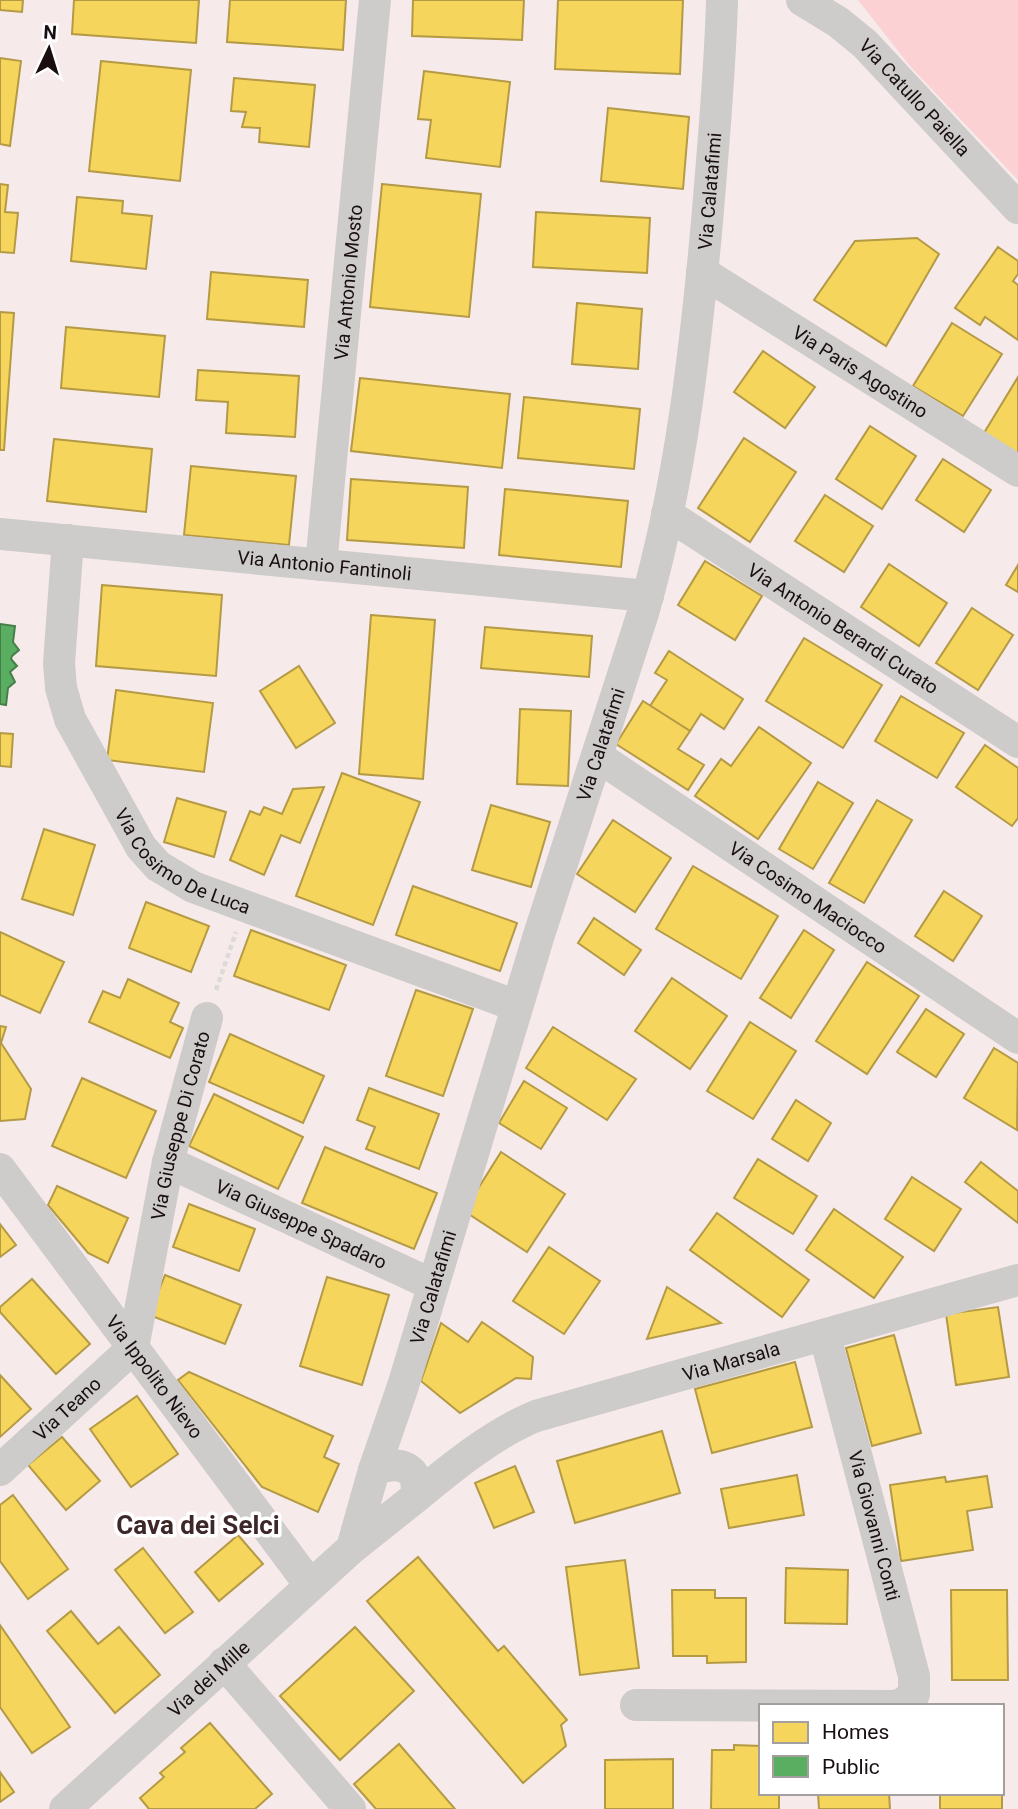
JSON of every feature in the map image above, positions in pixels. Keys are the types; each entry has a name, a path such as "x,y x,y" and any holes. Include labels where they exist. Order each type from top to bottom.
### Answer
{"street":[{"name":"Via Antonio Mosto","path":"321,565 375,0"},
{"name":"Via Calatafimi","path":"374,1470 517,1006 648,596 667,514 690,386 716,113 722,0"},
{"name":"Via Catullo Paiella","path":"802,0 838,22 865,44 1018,208"},
{"name":"Via Paris Agostino","path":"702,272 1018,471"},
{"name":"Via Antonio Berardi Curato","path":"667,514 1018,742"},
{"name":"Via Antonio Fantinoli","path":"0,534 648,596"},
{"name":"Via Cosimo De Luca","path":"68,540 59,663 61,688 70,719 146,854 176,878 244,906 517,1006"},
{"name":"Via Cosimo Maciocco","path":"597,756 1018,1038"},
{"name":"Via Giuseppe Di Corato","path":"133,1348 168,1162 207,1018"},
{"name":"Via Giuseppe Spadaro","path":"168,1162 433,1285"},
{"name":"Via Ippolito Nievo","path":"0,1169 310,1585"},
{"name":"Via Marsala","path":"412,1482 455,1466 513,1426 545,1413 1018,1280"},
{"name":"Via Giovanni Conti","path":"825,1336 914,1676 914,1694 900,1704"},
{"name":"Via Teano","path":"0,1470 133,1348"},
{"path":"352,1548 374,1470 397,1464 412,1482"},
{"name":"Via dei Mille","path":"65,1809 352,1548 412,1482"},
{"path":"224,1663 350,1809"},
{"name":"Via Giovanni Conti","path":"636,1705 759,1705"}],"path":[{"name":"Via Giuseppe Di Corato","path":"207,1018 244,906"}],"shaded area":[{"path":"858,0 1018,0 1018,180 910,66"}],"building: Homes":[{"path":"0,0 23,0 22,12 0,10"},
{"path":"74,0 199,0 196,43 72,34"},
{"path":"230,0 346,0 343,50 227,42"},
{"path":"413,0 524,0 522,40 412,36"},
{"path":"558,0 683,0 680,74 555,69"},
{"path":"0,58 21,61 10,146 0,144"},
{"path":"101,61 191,70 180,181 89,171"},
{"path":"424,71 510,82 500,167 426,158 431,120 418,119"},
{"path":"234,78 315,85 309,147 259,142 260,128 242,127 246,112 231,111"},
{"path":"608,108 689,117 683,189 601,181"},
{"path":"0,184 8,185 5,212 18,213 14,253 0,252"},
{"path":"382,184 481,194 469,317 370,307"},
{"path":"77,197 123,201 122,213 152,216 146,269 71,261"},
{"path":"536,212 650,218 647,273 533,267"},
{"path":"917,238 939,254 886,346 814,300 855,241"},
{"path":"998,247 1018,261 1018,274 1013,281 1018,285 1018,340 985,317 980,325 955,308"},
{"path":"211,272 308,280 304,327 207,319"},
{"path":"577,303 642,309 638,369 572,364"},
{"path":"0,312 14,313 4,450 0,450"},
{"path":"952,323 1002,354 963,416 913,386"},
{"path":"66,327 165,336 159,397 61,388"},
{"path":"763,351 815,387 785,428 734,392"},
{"path":"198,370 299,376 295,437 226,433 228,402 196,400"},
{"path":"1018,377 1018,454 984,433"},
{"path":"360,378 510,394 502,468 351,451"},
{"path":"524,397 640,409 634,469 518,458"},
{"path":"870,426 916,456 882,509 836,479"},
{"path":"744,438 796,472 750,542 698,508"},
{"path":"54,439 152,449 146,512 47,501"},
{"path":"943,459 991,490 964,532 916,500"},
{"path":"191,466 296,476 289,545 184,535"},
{"path":"351,479 468,487 464,548 347,540"},
{"path":"505,489 628,501 621,567 499,555"},
{"path":"825,495 873,526 844,572 795,541"},
{"path":"705,561 762,596 735,640 678,605"},
{"path":"889,564 947,603 919,646 861,607"},
{"path":"1018,565 1018,592 1006,585"},
{"path":"102,585 222,595 216,676 96,666"},
{"path":"972,608 1013,635 978,690 936,663"},
{"path":"371,615 435,620 423,779 359,774"},
{"path":"485,627 592,636 589,677 481,668"},
{"path":"804,638 882,685 843,748 766,701"},
{"path":"669,651 743,699 724,729 701,714 690,731 650,706 667,680 655,673"},
{"path":"299,666 335,723 296,748 260,691"},
{"path":"116,690 213,703 204,772 107,760"},
{"path":"901,696 964,733 937,778 875,741"},
{"path":"643,701 690,731 678,749 704,765 688,790 616,744"},
{"path":"520,709 571,711 568,786 517,784"},
{"path":"759,727 811,763 758,839 695,796 721,759 731,766"},
{"path":"0,733 13,734 11,767 0,766"},
{"path":"985,745 1018,768 1018,818 1012,826 956,787"},
{"path":"342,773 420,802 373,925 296,896"},
{"path":"818,782 853,803 813,869 779,849"},
{"path":"324,787 300,843 281,835 264,875 230,860 250,811 260,815 264,807 282,814 293,789"},
{"path":"177,798 226,812 214,857 164,842"},
{"path":"877,800 912,820 864,903 829,883"},
{"path":"491,805 550,822 531,887 472,870"},
{"path":"613,820 671,858 635,912 577,874"},
{"path":"44,829 95,845 73,915 22,899"},
{"path":"693,866 778,916 741,979 656,929"},
{"path":"413,886 517,923 500,971 396,935"},
{"path":"944,891 982,916 953,961 915,936"},
{"path":"146,902 209,926 191,972 129,948"},
{"path":"594,918 641,950 624,975 578,943"},
{"path":"251,930 346,965 329,1010 234,976"},
{"path":"804,930 834,950 791,1018 760,998"},
{"path":"0,932 64,962 40,1013 0,995"},
{"path":"867,962 919,996 867,1074 816,1041"},
{"path":"672,978 727,1016 690,1069 635,1031"},
{"path":"128,979 179,1003 170,1022 183,1028 170,1058 89,1022 103,991 120,998"},
{"path":"416,990 473,1009 443,1096 386,1076"},
{"path":"926,1009 964,1034 936,1077 897,1052"},
{"path":"750,1022 796,1051 753,1119 707,1091"},
{"path":"0,1026 6,1027 1,1043 31,1089 25,1119 0,1121"},
{"path":"553,1027 636,1079 607,1120 526,1068"},
{"path":"230,1034 324,1076 303,1123 209,1082"},
{"path":"994,1048 1018,1063 1017,1130 964,1098"},
{"path":"82,1078 156,1111 126,1178 52,1146"},
{"path":"524,1081 567,1108 541,1149 499,1123"},
{"path":"369,1088 439,1114 419,1169 366,1149 375,1127 357,1120"},
{"path":"214,1094 303,1137 278,1189 189,1146"},
{"path":"796,1100 831,1123 808,1161 772,1139"},
{"path":"325,1147 437,1193 414,1249 302,1203"},
{"path":"501,1152 565,1194 527,1252 464,1211"},
{"path":"758,1159 817,1196 793,1234 734,1198"},
{"path":"981,1162 1018,1191 1018,1223 965,1182"},
{"path":"912,1177 961,1209 934,1251 885,1219"},
{"path":"57,1186 128,1218 108,1263 88,1253 48,1205"},
{"path":"189,1204 255,1229 239,1271 173,1247"},
{"path":"834,1209 903,1257 874,1298 806,1250"},
{"path":"717,1213 809,1280 782,1317 690,1250"},
{"path":"0,1224 16,1245 0,1257"},
{"path":"549,1247 600,1281 564,1334 513,1301"},
{"path":"165,1275 241,1305 225,1344 149,1315"},
{"path":"327,1277 389,1295 362,1385 300,1366"},
{"path":"32,1279 90,1344 56,1374 0,1312 0,1307"},
{"path":"667,1287 721,1323 647,1339"},
{"path":"998,1307 1009,1377 956,1385 946,1314"},
{"path":"482,1322 533,1357 531,1379 516,1378 460,1413 421,1381 441,1323 468,1342"},
{"path":"894,1335 921,1433 872,1446 846,1348"},
{"path":"795,1362 812,1427 712,1453 695,1389"},
{"path":"189,1372 333,1436 324,1457 339,1464 318,1512 262,1487 178,1380"},
{"path":"0,1375 31,1409 0,1437"},
{"path":"137,1396 178,1454 131,1487 90,1429"},
{"path":"662,1431 680,1493 575,1523 557,1461"},
{"path":"62,1437 100,1481 66,1510 28,1465"},
{"path":"515,1466 534,1512 494,1528 475,1483"},
{"path":"797,1475 804,1515 729,1528 721,1489"},
{"path":"987,1476 992,1507 967,1511 973,1550 901,1561 890,1485 945,1477 946,1482"},
{"path":"13,1495 68,1569 28,1599 0,1561 0,1505"},
{"path":"238,1535 263,1564 219,1601 195,1572"},
{"path":"143,1548 193,1612 165,1633 115,1570"},
{"path":"418,1557 498,1651 504,1646 567,1720 561,1725 566,1746 523,1783 367,1601"},
{"path":"625,1560 639,1668 580,1675 566,1567"},
{"path":"786,1568 848,1570 847,1624 785,1623"},
{"path":"672,1590 715,1590 715,1598 746,1598 746,1662 707,1663 707,1656 673,1656"},
{"path":"951,1590 1007,1590 1008,1680 952,1680"},
{"path":"71,1611 98,1644 119,1627 160,1675 115,1713 47,1631"},
{"path":"0,1625 70,1727 32,1753 0,1707"},
{"path":"355,1627 414,1691 340,1760 280,1696"},
{"path":"210,1723 272,1794 255,1809 149,1809 140,1798 164,1777 160,1773 185,1752 181,1748"},
{"path":"399,1744 455,1809 376,1809 354,1784"},
{"path":"734,1745 759,1746 759,1795 779,1795 779,1809 711,1809 712,1750 734,1750"},
{"path":"673,1759 673,1809 605,1809 605,1760"},
{"path":"0,1772 14,1792 0,1802"},
{"path":"818,1795 889,1795 890,1809 819,1809"},
{"path":"940,1795 1002,1795 1002,1809 940,1809"}],"building: Public":[{"path":"0,624 15,626 13,642 19,650 11,659 17,666 10,672 15,682 8,688 6,705 0,704"}],"district":[{"name":"Cava dei Selci","path":"198,1525"}]}
